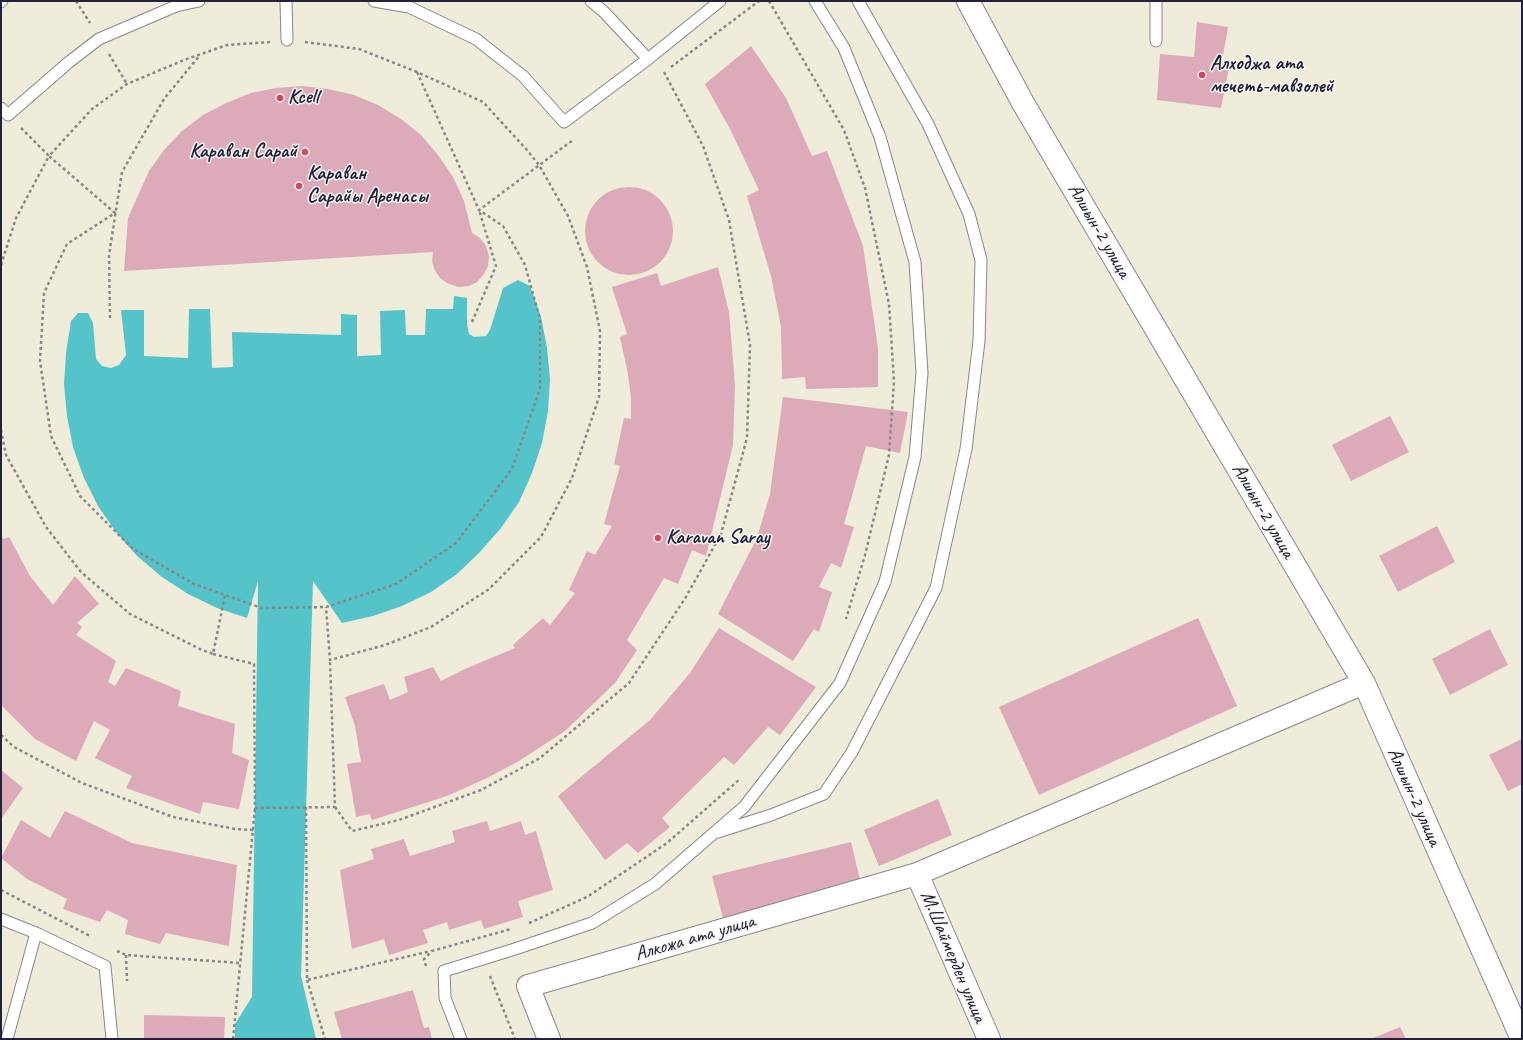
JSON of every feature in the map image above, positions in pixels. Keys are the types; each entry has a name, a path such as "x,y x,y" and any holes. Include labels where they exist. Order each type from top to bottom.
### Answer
{"street":[{"name":"Алшын-2 улица","path":"968,1 1023,103 1364,683 1522,1039"},
{"path":"917,874 1364,683"},
{"name":"Алкожа ата улица","path":"549,1039 528,986 917,874"},
{"name":"М.Шаймерден улица","path":"917,874 989,1039"}],"lane":[{"path":"5,111 100,39 176,6 199,1"},
{"path":"286,1 287,40"},
{"path":"374,1 409,7 476,39 523,76 564,122 648,59 719,1"},
{"path":"591,1 604,12 648,59"},
{"path":"461,1039 445,998 444,971 592,923 655,884 744,808 840,683 885,582 915,457 922,373 914,262 880,137 844,48 815,1"},
{"path":"712,834 771,815 824,794 852,752 936,588 966,449 979,341 981,260 969,214 928,124 858,1"},
{"path":"1156,1 1156,42"},
{"path":"1,919 36,933 105,966 112,1039"},
{"path":"7,1039 36,933"}],"path":[{"path":"769,1 844,130 865,188 889,304 894,381 889,456 865,555 845,624"},
{"path":"1,265 16,218 49,156 92,109 127,84 201,54 227,46 287,40 358,49 417,72 483,102 527,150 535,160 568,216 587,267 600,331 599,397 572,478 541,537 489,588 431,627 385,645 330,660"},
{"path":"110,318 109,255 122,172 164,98 201,54"},
{"path":"326,607 330,660 335,807 352,831 399,820 481,790 540,758 630,683 686,597 722,534 747,438 750,345 729,220 703,146 664,72"},
{"path":"5,111 49,156 115,213"},
{"path":"115,213 67,244 44,293 40,361 51,436 80,496 133,549 194,584 262,608 326,607 396,584 456,543 512,469 540,390 540,319 525,265 503,226 479,210 496,266 472,322"},
{"path":"1,430 6,455 46,527 81,572 130,614 200,649 254,664 255,808 233,1039"},
{"path":"214,654 225,595"},
{"path":"1,734 14,747 82,783 173,817 235,829 253,830"},
{"path":"524,925 587,897 661,847 743,776"},
{"path":"306,807 307,980 325,1039"},
{"path":"255,808 335,807"},
{"path":"1,890 92,937"},
{"path":"307,980 432,951 516,927"},
{"path":"112,948 126,955 240,963"},
{"path":"427,974 424,959 432,951"},
{"path":"483,959 515,1039"}],"water":[{"path":"518,280 530,286 541,317 547,348 550,379 548,411 542,443 532,473 519,502 501,528 480,552 457,574 431,592 402,606 373,616 342,623 313,581 301,976 316,1039 235,1039 235,1024 252,997 258,581 247,618 217,608 188,594 162,577 137,556 116,532 98,506 84,478 73,447 67,416 64,384 66,353 71,321 78,313 88,313 93,323 96,359 102,366 111,368 119,365 126,355 121,310 144,310 144,356 188,358 189,309 210,309 212,368 233,367 232,332 341,335 341,314 357,315 357,356 381,355 380,311 405,310 406,335 425,335 426,309 453,309 454,296 467,298 467,324 469,334 474,337 486,336 490,330 503,288"}],"building":[{"path":"1197,22 1228,27 1222,61 1230,62 1221,108 1157,100 1160,54 1194,57"},
{"path":"751,46 786,98 812,156 827,151 863,246 878,348 878,387 806,389 805,377 782,379 781,327 771,276 747,196 759,190 730,129 705,84"},
{"name":"Караван Сарайы Аренасы","path":"302,86 328,89 354,95 378,105 401,119 421,135 438,155 453,177 464,201 472,233 480,238 486,246 489,256 488,266 484,274 477,282 469,286 459,287 449,284 441,279 435,271 432,261 433,252 124,271 128,218 149,171 164,150 182,131 203,115 226,103 251,93 276,88"},
{"path":"629,187 646,191 660,200 669,214 673,231 669,248 660,262 646,271 629,275 612,271 598,262 589,248 585,231 589,214 598,200 612,191"},
{"name":"Karavan Saray","path":"718,267 729,312 735,385 733,445 706,556 692,550 678,584 664,578 627,640 637,650 615,683 565,731 519,761 487,778 447,796 372,820 370,814 356,817 347,764 361,762 355,726 345,697 384,684 390,700 408,692 404,677 433,667 441,681 515,648 513,645 543,618 550,625 575,593 569,590 587,551 595,555 612,526 604,524 620,466 614,464 624,418 631,419 631,398 628,374 620,337 627,334 612,287 657,273 661,286"},
{"name":"Karavan Saray","path":"783,397 908,412 900,453 866,446 844,524 854,527 841,568 831,563 819,587 832,592 819,632 814,629 793,661 718,614 757,538 770,494"},
{"path":"1390,416 1409,452 1351,481 1332,445"},
{"path":"1437,526 1455,562 1398,592 1379,556"},
{"path":"1,535 3,539 9,537 30,576 53,605 75,576 99,604 77,623 82,627 76,635 116,661 108,682 115,686 126,668 181,691 178,706 235,724 232,753 249,760 239,809 203,802 200,814 126,788 132,776 95,758 110,730 94,721 76,761 35,739 1,705"},
{"path":"1198,618 1237,706 1039,795 999,707"},
{"path":"719,628 816,687 780,735 768,727 734,765 724,757 662,818 670,827 638,853 627,843 605,860 558,796 650,720 690,673"},
{"path":"1490,629 1508,665 1450,695 1432,659"},
{"path":"1522,739 1522,784 1508,791 1489,755"},
{"path":"1,770 23,788 1,819"},
{"path":"938,799 952,835 879,866 864,830"},
{"path":"65,811 132,843 237,865 229,946 166,933 160,944 125,934 128,920 107,910 100,922 63,909 67,899 27,879 1,858 21,820 50,838"},
{"path":"487,821 490,831 521,821 525,835 536,831 553,890 518,901 523,917 484,929 481,920 449,930 447,922 423,930 428,943 389,955 384,939 352,949 340,870 374,859 371,849 404,839 410,856 455,842 452,831"},
{"path":"851,842 861,884 723,918 712,876"},
{"path":"413,990 424,1028 429,1027 432,1039 342,1039 334,1012"},
{"path":"144,1015 225,1017 224,1039 144,1039"},
{"path":"1400,1027 1406,1039 1371,1039"}],"place":[{"name":"Алходжа ата мечеть-мавзолей","path":"1202,75"},
{"name":"Kcell","path":"280,98"},
{"name":"Караван Сарай","path":"305,152"},
{"name":"Караван Сарайы Аренасы","path":"299,186"},
{"name":"Karavan Saray","path":"658,538"}]}
